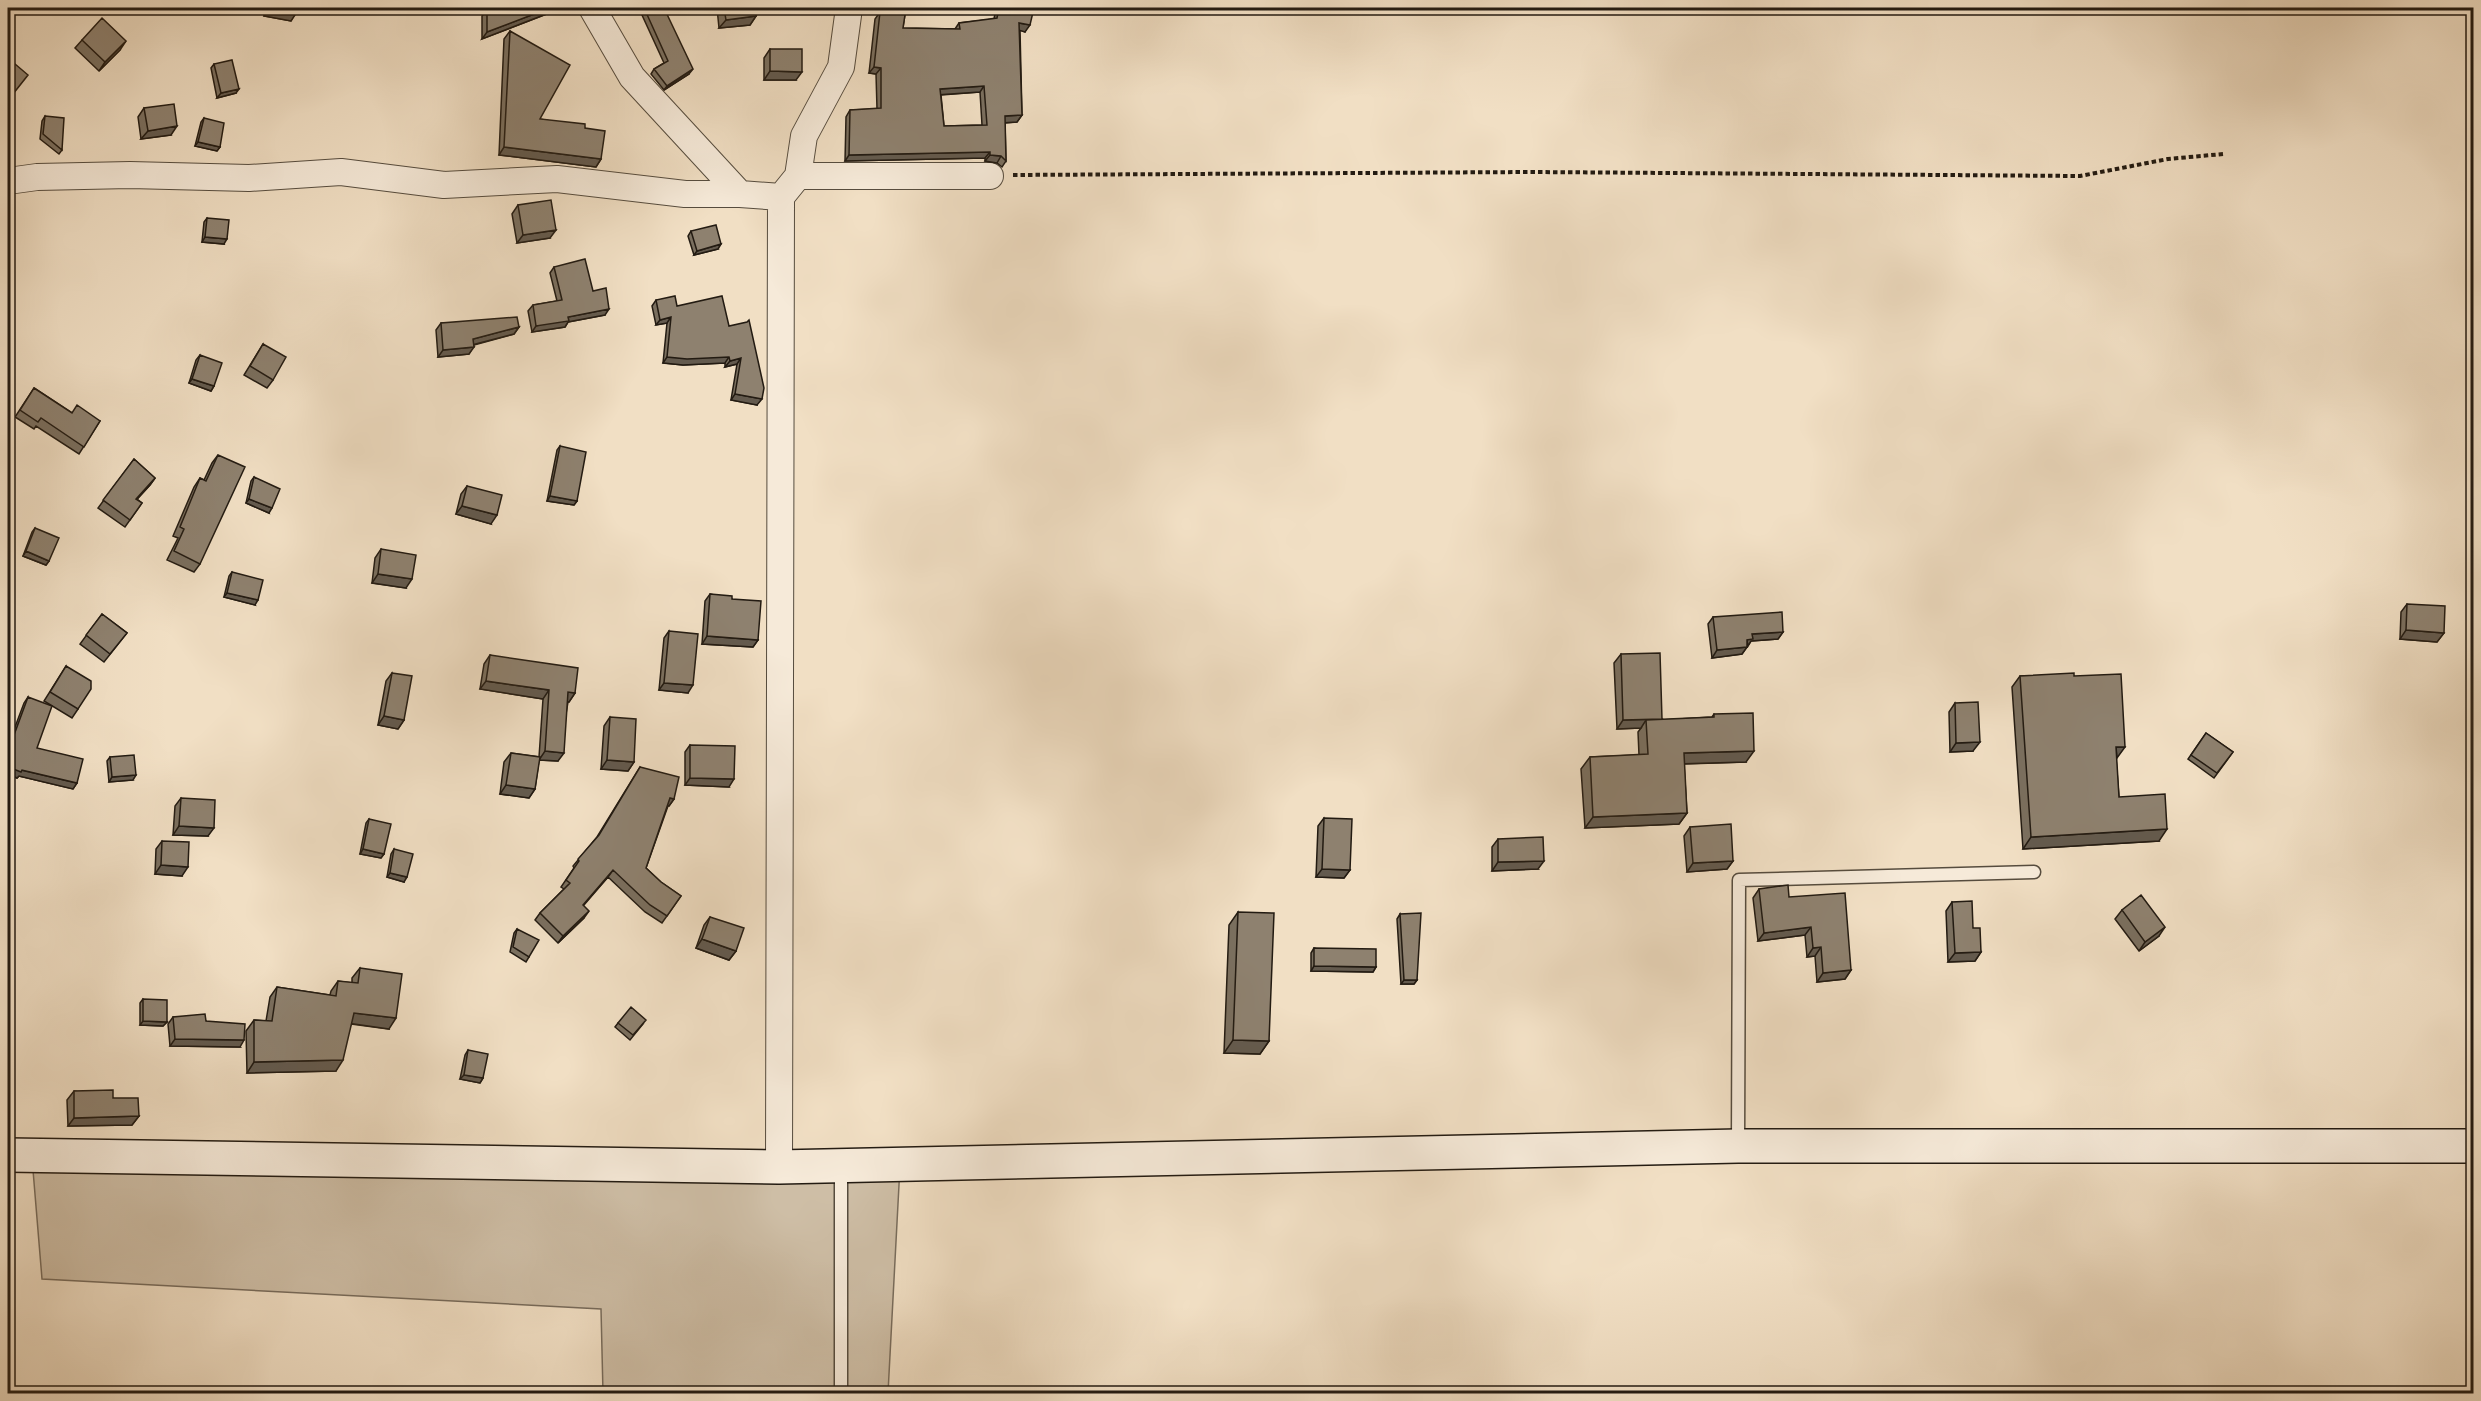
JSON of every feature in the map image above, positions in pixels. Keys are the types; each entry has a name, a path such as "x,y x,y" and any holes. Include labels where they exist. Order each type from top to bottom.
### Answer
{"main road":[{"path":"8,1155 841,1167 1738,1146 2474,1146"}],"street":[{"path":"592,8 632,77 740,194"},
{"path":"779,1167 781,198 798,176 804,136 841,68 849,8"},
{"path":"8,181 36,177 130,175 249,178 341,172 444,185 557,179 685,194 740,194 781,198"},
{"path":"798,176 990,176"}],"lane":[{"path":"1738,1146 1739,880 2034,872"},
{"path":"841,1167 841,1394"}],"path":[{"path":"990,176 1532,172 2080,176 2168,159 2223,154"}],"shaded area":[{"path":"900,1166 888,1393 603,1393 601,1309 42,1279 33,1170"}],"building":[{"path":"272,8 298,8 297,12"},
{"path":"487,8 550,8 487,32"},
{"path":"664,8 693,69 667,86 654,69 668,61 645,10"},
{"path":"724,8 755,8 756,16 726,20"},
{"path":"893,8 906,8 903,28 960,29 959,23 997,18 999,8 1034,8 1030,25 1019,23 1022,115 1005,116 1006,161 1001,156 990,155 990,152 849,155 850,110 881,108 881,68 874,67 880,12 894,14","holes":["984,86 987,125 944,126 940,89"]},
{"path":"102,18 126,41 105,62 82,40"},
{"path":"510,31 570,65 540,119 585,124 585,128 605,131 601,159 504,147"},
{"path":"770,49 802,49 802,72 770,71"},
{"path":"8,58 28,75 9,99 8,98"},
{"path":"232,60 239,89 221,93 214,64"},
{"path":"174,104 177,126 148,131 144,108"},
{"path":"45,116 64,118 62,150 43,134"},
{"path":"204,118 224,123 220,147 198,142"},
{"path":"551,200 556,230 523,235 518,205"},
{"path":"207,218 229,220 227,239 205,237"},
{"path":"716,225 721,244 697,251 691,231"},
{"path":"585,259 593,291 606,288 609,309 568,317 569,321 536,326 533,305 562,300 554,267"},
{"path":"675,296 677,306 722,296 729,326 749,320 764,388 762,399 735,394 741,358 730,361 729,357 687,359 667,357 671,317 660,320 656,300"},
{"path":"517,317 519,327 473,339 474,347 443,350 441,323"},
{"path":"263,344 286,357 273,380 250,366"},
{"path":"200,355 222,363 214,386 192,379"},
{"path":"34,388 72,413 77,405 100,421 84,447 41,418 38,422 20,410"},
{"path":"560,446 586,452 577,501 550,496"},
{"path":"218,455 245,467 200,564 174,551 184,529 180,527 200,478 206,481"},
{"path":"134,459 155,478 136,499 142,503 130,520 103,500"},
{"path":"254,477 280,489 272,508 249,499"},
{"path":"467,486 502,495 497,515 462,506"},
{"path":"35,528 59,538 49,561 26,551"},
{"path":"381,549 416,555 412,579 378,574"},
{"path":"232,572 263,580 258,600 227,593"},
{"path":"710,594 732,596 732,599 761,601 758,640 707,636"},
{"path":"2407,604 2445,606 2444,633 2406,630"},
{"path":"1782,612 1783,632 1752,634 1753,639 1747,640 1747,647 1717,650 1713,617"},
{"path":"102,614 127,633 110,654 86,635"},
{"path":"669,631 698,634 693,685 664,683"},
{"path":"1660,653 1662,719 1623,720 1621,654"},
{"path":"490,655 578,668 575,693 568,692 564,753 545,751 549,690 486,681"},
{"path":"66,666 91,681 91,689 78,709 50,692"},
{"path":"392,673 412,676 404,720 384,716"},
{"path":"2074,673 2074,676 2121,674 2125,747 2116,747 2119,797 2165,794 2167,829 2031,837 2020,676"},
{"path":"28,697 52,706 37,748 83,759 77,783 22,770 21,772 8,767 8,733 14,735"},
{"path":"1978,702 1980,742 1956,743 1955,703"},
{"path":"1753,713 1754,751 1684,753 1687,813 1593,817 1590,757 1648,754 1646,720"},
{"path":"610,717 636,719 634,762 607,760"},
{"path":"2206,733 2233,752 2217,773 2191,755"},
{"path":"690,745 735,746 734,779 690,778"},
{"path":"511,753 540,757 535,789 506,785"},
{"path":"134,755 136,775 112,777 110,757"},
{"path":"640,767 679,777 674,799 670,798 646,868 681,896 667,916 650,905 613,870 583,905 589,911 563,936 540,913 570,883 566,880 579,861 578,859 599,835"},
{"path":"181,798 215,800 214,828 179,826"},
{"path":"1324,818 1352,819 1350,870 1322,869"},
{"path":"369,819 391,824 384,854 363,849"},
{"path":"1731,824 1733,861 1693,863 1690,827"},
{"path":"1543,837 1544,861 1498,862 1498,839"},
{"path":"162,841 189,842 188,867 161,865"},
{"path":"394,849 413,854 407,877 390,873"},
{"path":"1788,885 1789,897 1845,893 1851,970 1823,973 1821,947 1813,948 1811,927 1764,933 1759,889"},
{"path":"2141,895 2165,927 2145,942 2122,910"},
{"path":"1972,901 1973,928 1980,928 1981,952 1955,953 1952,902"},
{"path":"1238,912 1274,913 1269,1041 1233,1040"},
{"path":"1421,913 1417,980 1404,980 1400,914"},
{"path":"710,917 744,928 736,951 702,939"},
{"path":"517,929 539,940 529,957 513,947"},
{"path":"1314,948 1376,949 1376,967 1314,966"},
{"path":"360,968 402,974 396,1018 354,1013 343,1060 254,1062 254,1020 272,1021 277,987 336,996 338,981 358,983"},
{"path":"143,999 167,1000 167,1022 143,1021"},
{"path":"631,1007 646,1020 633,1035 618,1023"},
{"path":"205,1014 206,1021 245,1024 244,1040 175,1039 173,1017"},
{"path":"468,1050 488,1054 483,1078 464,1075"},
{"path":"113,1090 113,1098 138,1098 139,1116 74,1118 74,1091"},
{"path":"8,1217 12,1217 11,1254 8,1254"}]}
